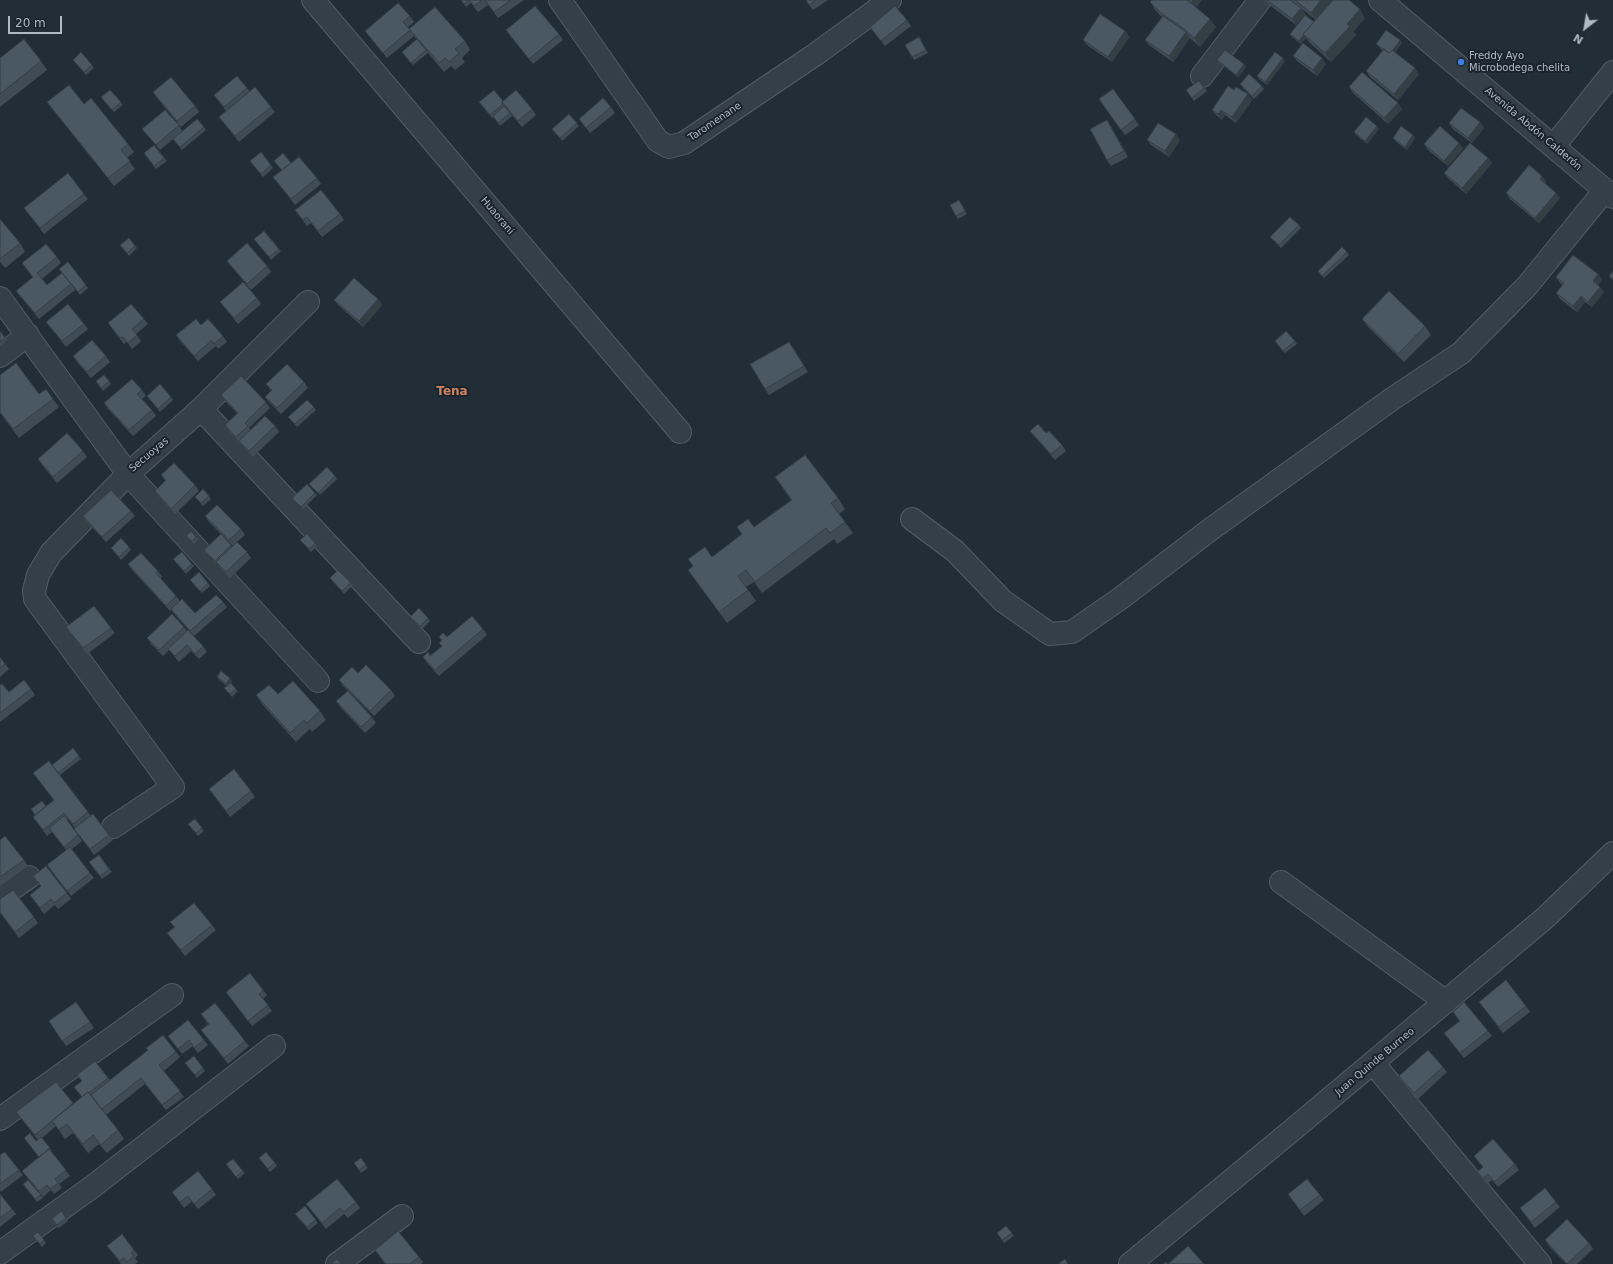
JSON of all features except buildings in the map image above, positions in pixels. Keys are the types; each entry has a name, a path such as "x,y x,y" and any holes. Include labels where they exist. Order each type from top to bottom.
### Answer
{"street":[{"name":"Huaorani","path":"313,0 680,432"},
{"name":"Taromenane","path":"560,0 658,141 669,146 684,143 816,54 890,0"},
{"path":"1202,76 1260,0"},
{"name":"Avenida Abdón Calderón","path":"1380,0 1609,193"},
{"path":"1554,146 1613,72"},
{"path":"912,518 955,551 1003,601 1050,634 1072,632 1121,598 1211,529 1392,399 1461,353 1527,286 1609,193"},
{"name":"Secuoyas","path":"0,298 128,474 201,409 308,302"},
{"path":"0,356 28,335"},
{"path":"201,409 419,642"},
{"path":"113,827 173,787 35,599 34,591 38,574 51,553 128,474 318,681"},
{"name":"Juan Quinde Burneo","path":"1130,1264 1373,1063 1545,918 1613,852"},
{"path":"0,898 28,877"},
{"path":"1281,882 1446,1002"},
{"path":"0,1119 172,995"},
{"path":"0,1253 92,1187 274,1046"},
{"path":"1373,1063 1540,1264"},
{"path":"337,1264 402,1216"}],"place":[{"name":"Freddy Ayo Microbodega chelita","path":"1461,62"}],"district":[{"name":"Tena","path":"452,392"}]}
